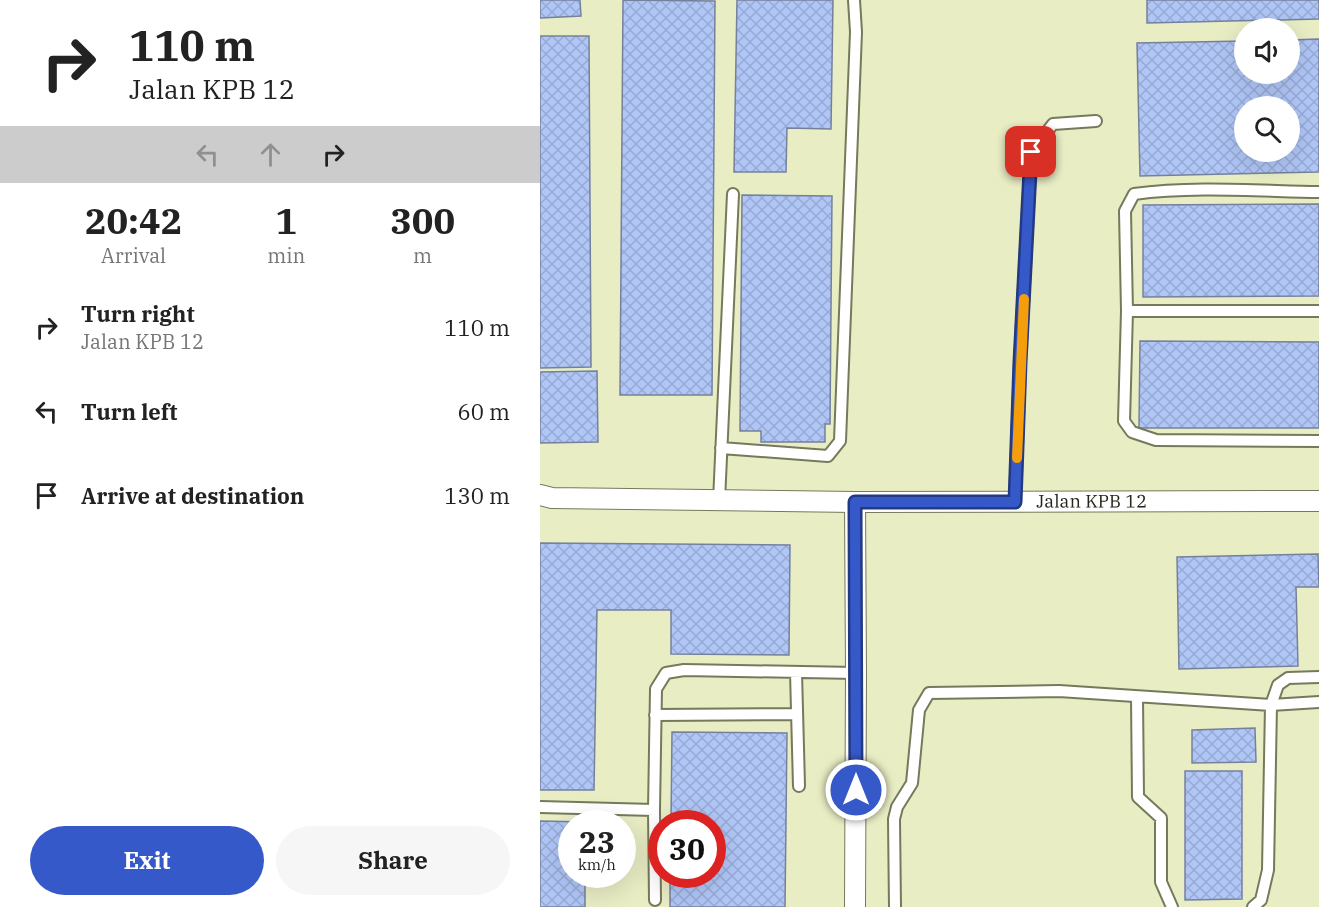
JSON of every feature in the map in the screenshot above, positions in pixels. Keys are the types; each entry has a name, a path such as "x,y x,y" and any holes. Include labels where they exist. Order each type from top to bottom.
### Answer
{"street":[{"name":"Jalan KPB 12","path":"540,495 552,498 719,501 1319,501"},
{"path":"855,502 855,907"}],"lane":[{"path":"721,448 828,456 840,441 856,32 854,0"},
{"path":"1015,502 1031,152 1053,124 1096,121"},
{"path":"1319,192 1225,190 1155,191 1134,194 1125,211 1127,311 1124,422 1132,432 1156,440 1319,441"},
{"path":"719,501 732,194"},
{"path":"1127,311 1319,311"},
{"path":"540,807 654,810 656,689 666,673 684,670 856,673"},
{"path":"796,672 799,786"},
{"path":"1253,907 1261,900 1268,870 1271,705 1278,685 1288,678 1319,677"},
{"path":"895,907 894,819 897,807 912,783 919,710 929,693 1059,691 1271,705 1319,702"},
{"path":"1137,696 1138,797 1161,818 1161,882 1172,907"},
{"path":"655,715 797,714"},
{"path":"655,888 655,900"}],"shaded area":[{"path":"540,0 1319,0 1319,907 540,907"}],"building":[{"path":"540,0 580,0 581,16 540,18"},
{"path":"623,0 715,1 712,395 620,395"},
{"path":"737,0 833,0 831,129 787,128 786,172 734,172"},
{"path":"1147,0 1319,0 1319,19 1234,18 1234,21 1147,23"},
{"path":"540,36 589,36 591,367 540,368"},
{"path":"1319,39 1319,172 1140,176 1137,43 1234,41 1234,84 1300,84 1300,40"},
{"path":"742,195 832,196 830,424 825,424 825,442 761,442 761,431 740,431"},
{"path":"1319,204 1319,296 1143,297 1143,205"},
{"path":"1140,341 1319,342 1319,428 1139,428"},
{"path":"597,371 598,442 540,443 540,372"},
{"path":"540,543 790,545 789,655 671,654 671,610 597,610 594,790 540,790"},
{"path":"1318,554 1319,587 1296,587 1298,666 1179,669 1177,557"},
{"path":"1255,728 1256,762 1192,763 1192,730"},
{"path":"672,732 787,733 785,907 670,907 670,888 726,888 726,810 671,810"},
{"path":"1185,771 1242,771 1242,899 1185,900"},
{"path":"540,821 558,821 558,888 585,888 585,907 540,907"}],"slow traffic":[{"path":"1017,458 1024,299"}],"route":[{"path":"856,790 855,502 1015,502 1031,152"}]}
